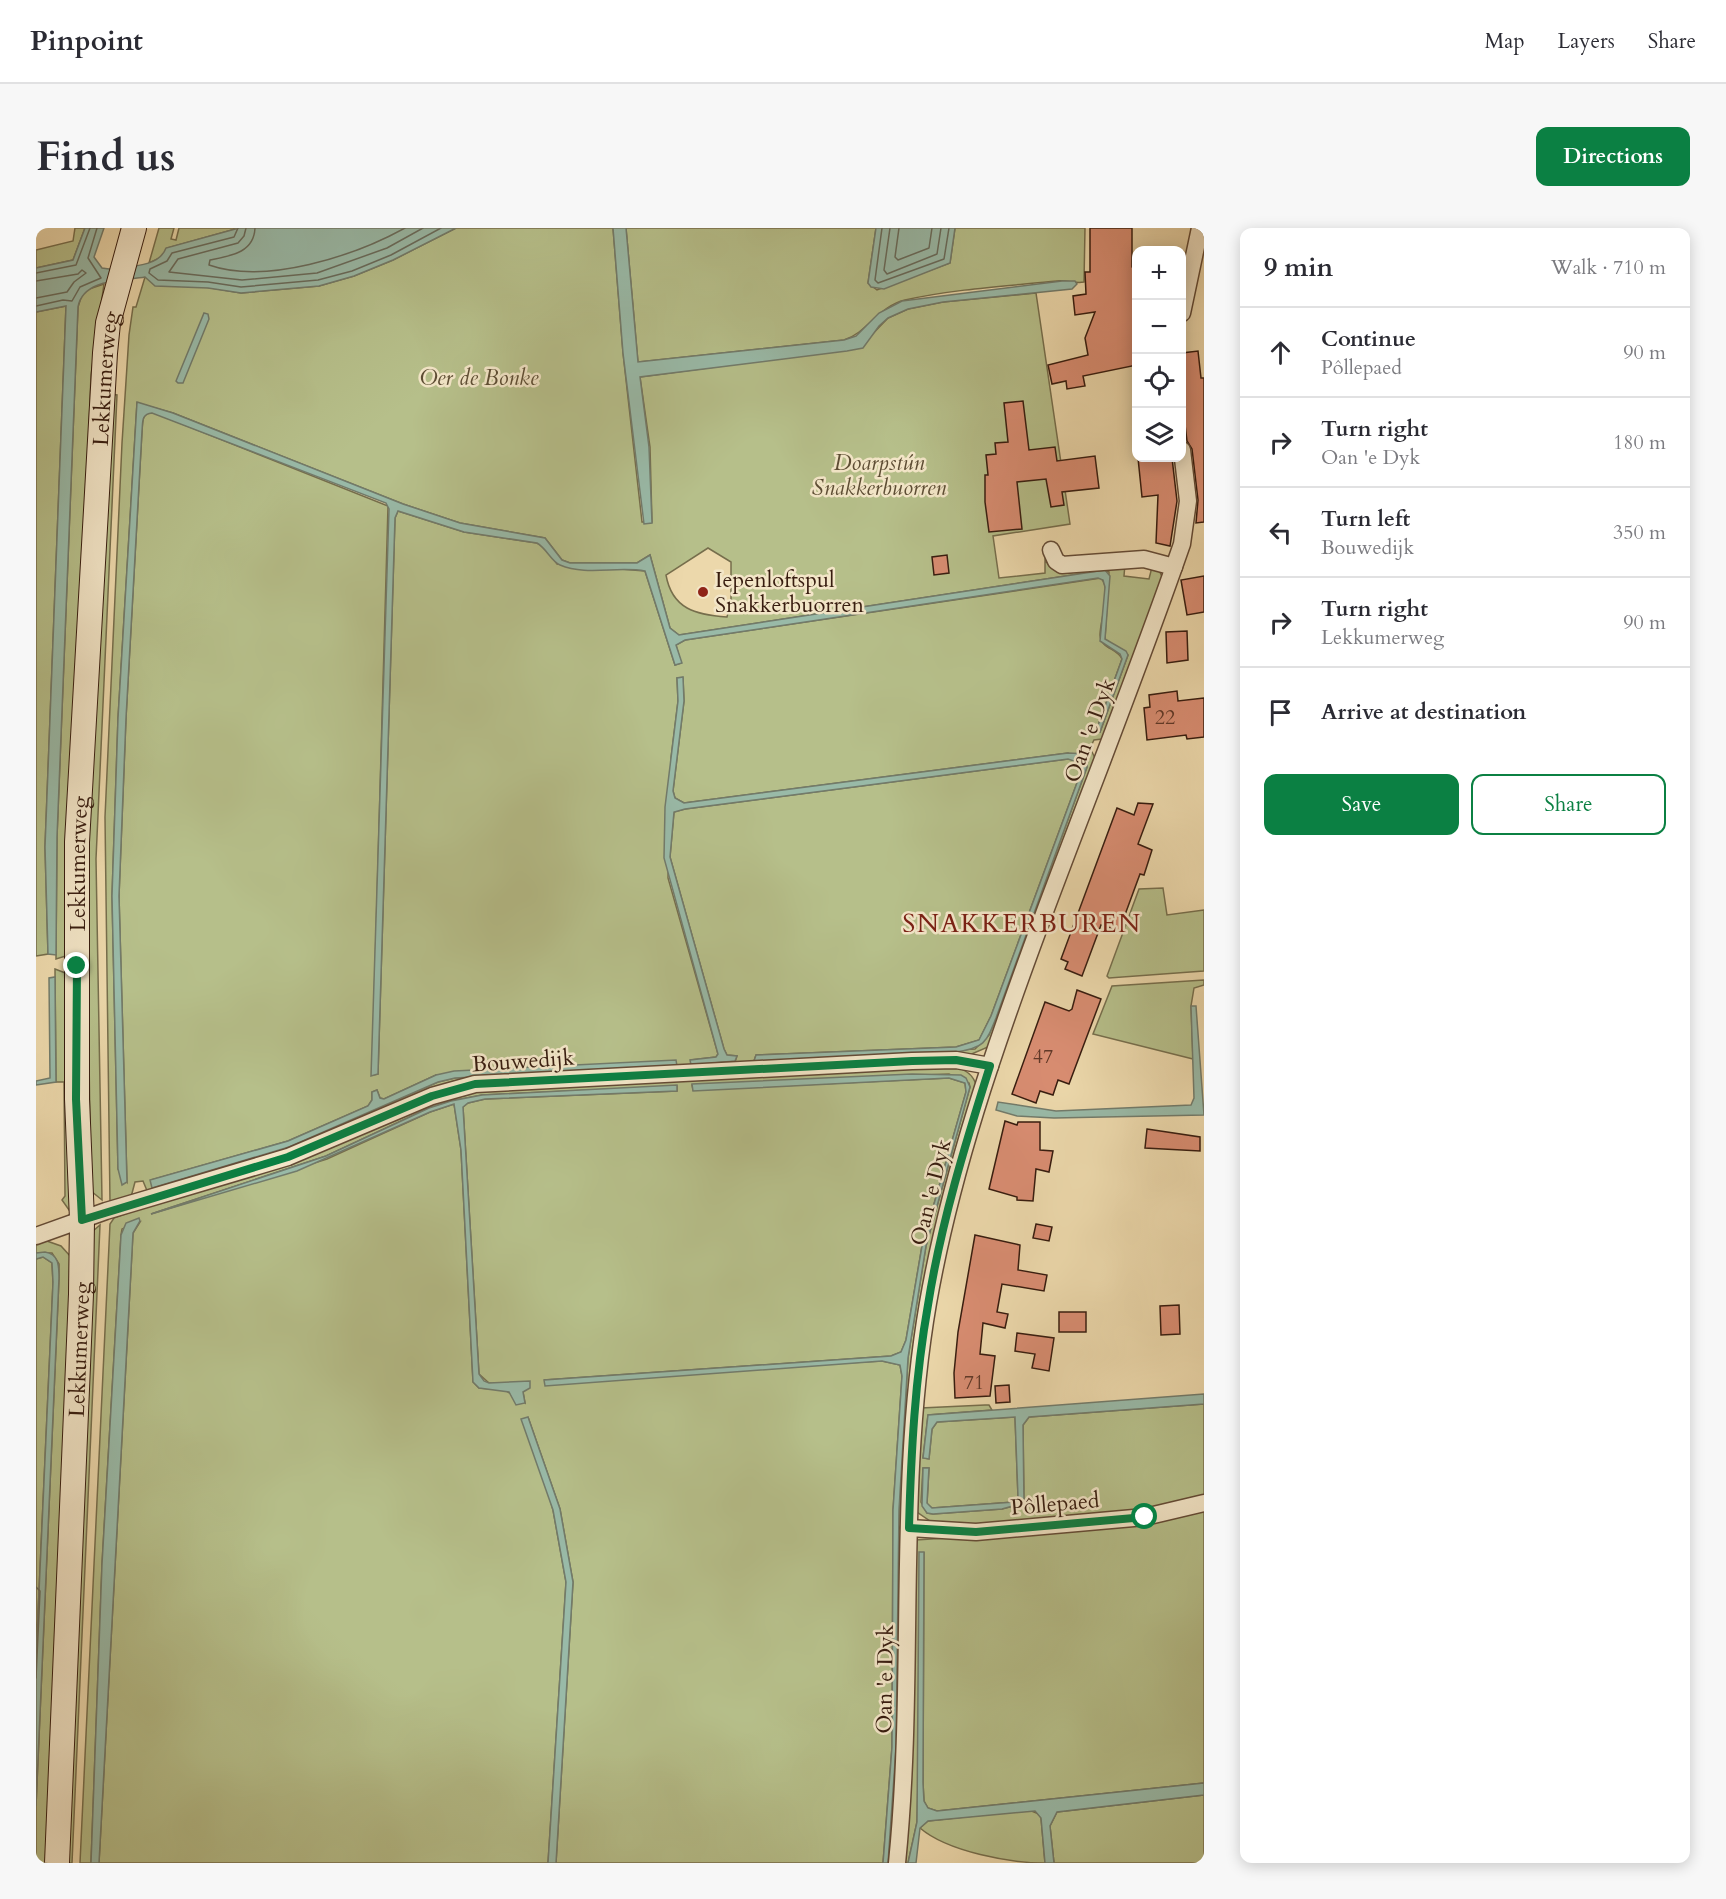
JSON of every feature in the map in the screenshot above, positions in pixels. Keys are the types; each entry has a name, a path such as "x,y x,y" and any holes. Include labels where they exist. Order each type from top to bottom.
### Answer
{"main road":[{"name":"Lekkumerweg","path":"57,1863 82,1220 76,1099 77,842 102,381 108,323 134,228"}],"street":[{"path":"1185,300 1200,228"},
{"name":"Oan 'e Dyk","path":"897,1863 906,1734 909,1528 916,1406 927,1306 956,1175 990,1066 1182,544 1188,501 1183,462"},
{"path":"1051,550 1056,561 1062,565 1136,559 1161,561 1174,567"},
{"name":"Bouwedijk","path":"36,1236 288,1157 432,1096 475,1084 912,1061 956,1060 990,1066"},
{"name":"Pôllepaed","path":"909,1528 938,1531 988,1531 1145,1517 1204,1503"}],"green space":[{"path":"75,228 85,228 73,260 36,268 36,250 73,241"},
{"path":"159,228 174,228 171,239 176,240 179,228 239,228 167,248 164,256 149,263"},
{"path":"456,228 613,228 623,353 642,522 652,522 650,447 640,377 859,348 888,318 908,309 943,302 1036,293 1070,524 993,536 999,578 1045,573 1045,560 1049,565 1125,564 1124,576 1149,579 1152,567 1159,570 1163,579 1102,739 1094,740 1090,748 1095,758 988,1047 967,1056 471,1079 305,1145 148,1193 143,1181 135,1182 131,1197 110,1202 105,817 122,443 133,307 136,307 145,277 241,293 319,286 354,276 393,260","holes":["137,403 173,413 403,504 460,523 545,538 562,560 570,563 637,563 650,555 670,628 679,635 1105,570 1109,572 1105,639 1128,655 1100,732 1096,731 1122,659 1101,640 1100,629 1106,597 1101,578 685,640 676,645 681,663 675,665 645,571 557,564 546,548 537,543 464,532 398,511 395,518 378,1074 372,1075 388,506 152,412 148,413 143,419 142,431 126,718 119,896 127,1182 118,1169 112,896 118,718","708,548 731,562 731,601 727,617 696,612 687,608 674,596 666,575","677,678 683,678 684,701 673,791 675,798 684,803 1068,753 1087,767 996,1018 989,1035 975,1049 754,1061 756,1055 956,1047 979,1040 991,1016 1081,772 1077,760 1068,759 674,812 670,857 724,1049 727,1055 737,1056 735,1062 691,1065 691,1060 716,1057 718,1054 668,878 671,758 678,701","676,1066 455,1078 438,1082 268,1154 151,1180 288,1141 368,1106 372,1100 372,1092 377,1090 380,1098 384,1099 436,1075"]},
{"path":"626,228 876,228 868,283 877,290 950,263 955,228 1085,228 1084,282 1057,281 1000,286 905,300 880,313 860,332 844,340 638,362"},
{"path":"104,284 91,375 69,955 56,959 57,837 78,307 83,291"},
{"path":"66,306 45,847 48,954 36,956 36,312"},
{"path":"110,394 117,395 96,859 102,1200 91,1191 86,859"},
{"path":"1163,888 1167,915 1204,910 1204,971 1109,978 1107,976 1139,889"},
{"path":"55,969 68,974 73,1204 69,1210 62,1200 65,1196 64,1082 56,1082"},
{"path":"1204,980 1204,985 1194,988 1191,1006 1193,1059 1093,1034 1112,986"},
{"path":"950,1066 971,1075 976,1083 977,1088 929,1269 893,1863 888,1863 896,1748 899,1510 908,1358 926,1246 970,1087 969,1083 949,1074 692,1085 693,1090 949,1078 965,1083 966,1092 922,1246 906,1340 901,1352 891,1356 544,1380 882,1361 900,1365 902,1376 893,1510 892,1747 883,1863 556,1863 573,1582 560,1509 528,1417 553,1510 566,1582 548,1863 99,1863 133,1233 140,1222 122,1229 121,1235 102,1564 91,1863 80,1863 110,1224 114,1218 426,1106 476,1091","holes":["677,1086 677,1091 485,1099 468,1103 463,1107 479,1374 489,1383 528,1388 523,1392 525,1403 505,1390 479,1388 473,1382 461,1150 454,1104 430,1112 327,1159 151,1214 326,1156 429,1108 451,1101 482,1095"]},
{"path":"100,1225 72,1863 65,1863 93,1231"},
{"path":"44,1240 61,1246 71,1257 48,1863 36,1863 36,1806 59,1278 59,1264 52,1253 36,1253 36,1241"},
{"path":"43,1257 52,1263 53,1283 36,1658 36,1259"},
{"path":"1204,1404 1204,1498 1168,1509 977,1527 933,1523 917,1512 921,1408 989,1405 992,1410 928,1415 923,1458 929,1459 932,1429 937,1422 1015,1417 1018,1497 1014,1502 932,1508 927,1504 929,1468 923,1468 921,1502 927,1513 933,1514 1002,1509 1024,1503 1023,1425 1029,1417"},
{"path":"1204,1507 1204,1783 937,1811 928,1808 924,1801 923,1783 924,1552 917,1822 908,1863 902,1863 916,1540 976,1536"},
{"path":"1204,1795 1204,1863 1054,1863 1050,1826 1057,1812"},
{"path":"1029,1810 1039,1814 1041,1818 1045,1863 1015,1861 963,1850 947,1844 920,1828 928,1821"}],"water":[{"path":"85,228 104,228 94,257 102,268 109,269 150,263 162,255 166,248 239,228 456,228 393,260 354,276 319,286 241,293 208,288 155,286 145,277 104,283 87,291 81,298 78,307 57,837 56,955 48,954 45,847 66,306 36,312 36,268 73,260"},
{"path":"613,228 626,228 638,362 844,340 856,336 879,313 902,301 1062,281 1075,281 1077,284 1072,289 943,302 908,309 888,318 863,348 640,377 649,447 652,523 644,524 623,353"},
{"path":"876,228 955,228 950,263 884,289 871,287 868,283"},
{"path":"204,313 208,314 209,319 183,383 178,383 176,381"},
{"path":"137,402 173,413 403,504 460,523 545,538 562,560 570,563 637,563 650,555 670,628 679,635 1105,570 1110,576 1105,639 1126,651 1128,655 1100,732 1096,731 1122,659 1120,654 1100,641 1105,587 1103,580 1098,578 685,640 676,645 682,663 675,665 645,571 570,568 557,563 537,543 464,532 398,511 395,518 378,1074 371,1076 389,509 386,503 152,413 146,415 143,419 142,431 126,718 119,896 127,1182 122,1185 118,1169 112,896 118,718"},
{"path":"683,677 684,701 673,791 675,798 684,803 1068,753 1088,754 1087,767 996,1018 983,1043 973,1049 956,1052 754,1061 756,1055 956,1047 979,1040 991,1016 1081,772 1080,763 1068,759 674,812 670,857 724,1049 727,1055 737,1056 735,1061 691,1065 690,1060 716,1057 718,1054 664,858 665,807 678,701 677,678"},
{"path":"55,977 56,1082 36,1085 36,1081 50,1078 49,978"},
{"path":"1191,1006 1196,1006 1204,1115 1054,1118 1017,1116 996,1110 998,1102 1056,1111 1191,1105 1194,1098"},
{"path":"676,1060 677,1066 455,1078 438,1082 289,1147 152,1188 150,1180 288,1141 368,1106 372,1100 372,1092 377,1090 380,1098 384,1099 436,1075 454,1071"},
{"path":"912,1074 961,1075 966,1078 970,1087 926,1246 908,1358 899,1510 896,1748 888,1863 883,1863 892,1747 893,1510 902,1376 900,1365 882,1361 545,1386 544,1380 891,1356 901,1352 906,1340 922,1246 966,1092 965,1083 949,1078 693,1091 692,1084"},
{"path":"677,1085 677,1091 485,1099 468,1103 463,1107 479,1374 484,1381 489,1383 530,1381 530,1388 523,1392 525,1403 516,1405 509,1392 479,1388 473,1382 461,1150 454,1104 430,1112 297,1171 151,1214 326,1156 429,1108 451,1101 482,1095"},
{"path":"139,1218 140,1221 133,1233 99,1863 91,1863 102,1564 121,1235 126,1223"},
{"path":"45,1252 56,1258 59,1278 36,1806 36,1658 53,1282 52,1263 43,1257 36,1259 36,1253"},
{"path":"1204,1394 1204,1404 1029,1417 1023,1425 1024,1503 1002,1509 933,1514 927,1513 922,1506 923,1468 929,1468 927,1503 932,1508 1014,1502 1018,1497 1015,1417 937,1422 932,1429 929,1459 923,1458 928,1415"},
{"path":"528,1417 560,1509 573,1582 556,1863 548,1863 566,1582 553,1510 521,1419"},
{"path":"919,1552 924,1552 923,1783 924,1801 928,1808 937,1811 1204,1783 1204,1795 1057,1812 1050,1826 1054,1863 1045,1863 1041,1818 1035,1811 928,1821 920,1828 916,1863 908,1863 917,1822"}],"building":[{"path":"1090,228 1132,228 1132,366 1083,376 1085,386 1067,389 1066,381 1052,384 1048,365 1088,355 1085,338 1095,312 1075,315 1073,296 1086,294 1085,272 1090,272"},
{"path":"1198,351 1201,378 1204,378 1204,522 1196,523 1198,500 1192,449 1187,441 1186,433 1186,352"},
{"path":"1023,401 1029,450 1055,447 1057,461 1095,456 1099,488 1062,492 1064,505 1051,507 1046,479 1017,482 1022,529 989,532 985,502 985,475 988,475 986,455 996,454 995,443 1008,442 1004,403"},
{"path":"1138,462 1172,462 1177,501 1170,546 1156,543 1158,495 1142,497"},
{"path":"947,555 949,573 934,575 932,557"},
{"path":"1204,576 1204,612 1187,615 1181,580"},
{"path":"1187,631 1188,660 1167,663 1166,632"},
{"path":"1177,691 1178,701 1204,698 1204,737 1187,739 1186,735 1147,740 1144,708 1150,707 1149,695"},
{"path":"1138,803 1153,804 1138,844 1152,850 1144,875 1140,874 1119,931 1101,925 1082,976 1065,969 1068,962 1061,959 1117,808 1134,815"},
{"path":"1077,990 1101,999 1069,1084 1058,1080 1053,1095 1040,1091 1036,1103 1012,1094 1045,1002 1069,1011 1072,1009"},
{"path":"1005,1121 1017,1125 1018,1122 1040,1122 1040,1150 1053,1151 1049,1172 1036,1169 1033,1201 1017,1200 1017,1197 989,1189"},
{"path":"1147,1129 1200,1137 1200,1151 1145,1148"},
{"path":"1036,1224 1052,1227 1049,1241 1033,1238"},
{"path":"975,1235 1020,1245 1018,1270 1047,1275 1044,1291 1002,1284 997,1312 1008,1314 1005,1328 983,1323 980,1354 995,1356 990,1396 955,1398 954,1373 958,1332"},
{"path":"1179,1305 1180,1334 1161,1335 1160,1306"},
{"path":"1059,1312 1086,1312 1086,1332 1059,1332"},
{"path":"1017,1333 1054,1338 1049,1371 1032,1368 1035,1354 1015,1351"},
{"path":"1009,1385 1010,1402 996,1403 995,1386"}],"place":[{"name":"Iepenloftspul Snakkerbuorren","path":"703,592"}],"district":[{"name":"SNAKKERBUREN","path":"1022,923"}],"route":[{"path":"77,966 76,1099 82,1220 288,1157 432,1096 475,1084 912,1061 956,1060 990,1066 956,1175 927,1306 916,1406 909,1528 976,1532 1145,1517"}],"park label":[{"name":"Oer de Bonke","path":"479,377"},
{"name":"Doarpstún Snakkerbuorren","path":"879,474"}]}
